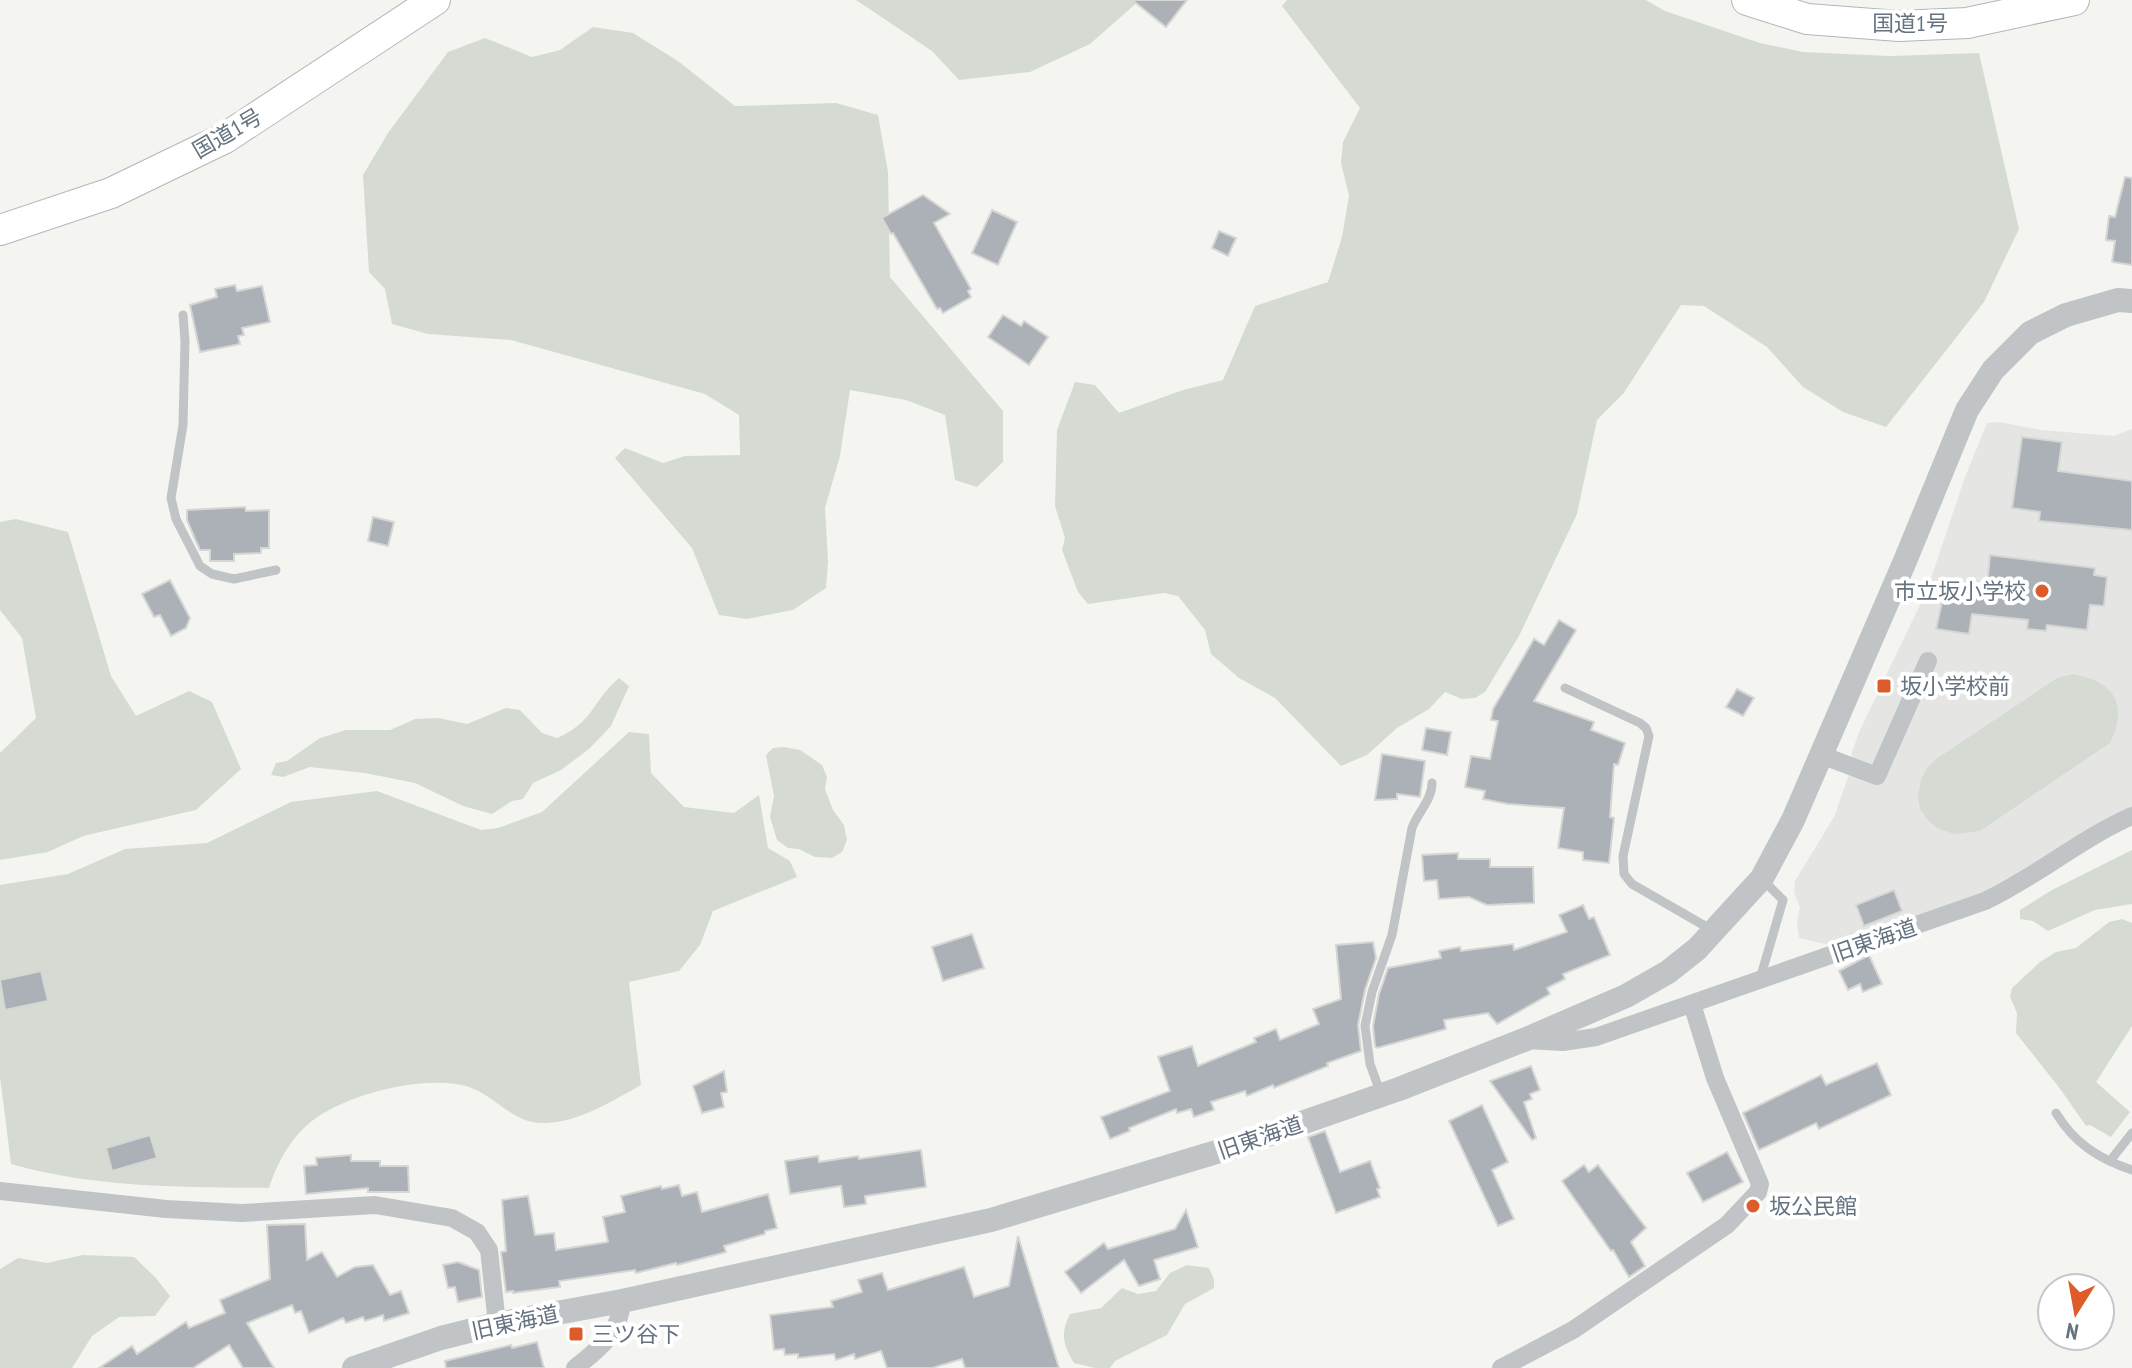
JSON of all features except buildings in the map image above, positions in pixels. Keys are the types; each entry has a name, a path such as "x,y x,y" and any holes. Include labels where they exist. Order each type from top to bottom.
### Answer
{"highway":[{"name":"国道1号","path":"0,230 111,193 225,138 435,0"},
{"name":"国道1号","path":"1747,0 1807,19 1899,26 1967,23 2074,0"}],"street":[{"path":"1524,1040 1626,996 1668,972 1715,932 1762,878 1793,820 1967,410 1993,370 2030,333 2066,315 2118,300 2132,301"},
{"path":"1821,755 1877,776 1928,661"},
{"name":"旧東海道","path":"354,1368 429,1341 497,1324 622,1301 991,1220 1233,1147 1524,1040 1563,1042 1596,1037 1985,901 2024,881 2105,828 2132,816"},
{"path":"1501,1368 1573,1330 1727,1225 1758,1192 1760,1184 1715,1078 1692,1004"},
{"path":"0,1191 166,1209 242,1213 375,1205 452,1218 477,1232 489,1250 497,1324"},
{"path":"575,1368 615,1332 622,1301"}],"lane":[{"path":"183,315 183,425 171,505 196,558 206,571 234,579 276,570"},
{"path":"1565,688 1646,728 1649,736 1623,856 1624,874 1632,884 1715,932"},
{"path":"1381,1095 1366,1044 1368,1011 1392,935 1412,828 1430,796 1432,783"},
{"path":"1760,979 1783,900 1762,878"},
{"path":"2056,1113 2082,1146 2132,1170"},
{"path":"2110,1161 2132,1133"}],"shaded area":[{"path":"856,0 1140,0 1090,44 1030,72 959,80 932,51"},
{"path":"1287,0 1646,0 1665,11 1760,43 1803,52 1890,56 1979,53 2019,229 1984,302 1886,427 1843,412 1803,387 1767,347 1704,306 1681,305 1623,394 1597,420 1577,514 1519,636 1485,692 1475,698 1462,699 1445,692 1429,709 1397,728 1367,755 1341,766 1275,698 1239,678 1211,654 1205,630 1178,596 1164,593 1088,604 1078,592 1062,550 1065,538 1055,506 1057,430 1075,382 1095,385 1119,413 1183,390 1223,380 1255,306 1328,282 1342,237 1349,196 1341,163 1343,142 1360,108 1282,6"},
{"path":"593,27 633,33 678,61 735,106 836,103 878,115 888,172 890,277 1003,411 1003,462 977,487 955,480 945,415 906,400 850,390 840,456 825,508 826,588 793,610 747,619 719,615 692,548 615,458 625,448 663,463 685,456 740,455 739,415 705,394 511,340 428,334 392,324 385,289 369,272 363,175 388,133 448,52 485,38 532,57 560,50"},
{"path":"1999,422 2041,430 2114,436 2132,429 2132,812 2009,885 1838,947 1799,938 1797,921 1800,907 1794,892 1795,881 1834,817 1850,772 1852,752 1860,730 1927,590 1965,477 1987,423"},
{"path":"16,519 68,532 111,676 136,716 189,691 212,702 241,769 196,810 83,836 48,852 0,860 0,753 36,718 22,638 0,610 0,522"},
{"path":"2072,674 2098,682 2114,696 2118,717 2110,743 1980,831 1954,834 1937,828 1927,819 1920,809 1918,796 1921,779 1936,759 2057,678"},
{"path":"619,678 629,686 611,726 589,749 561,770 533,783 523,799 512,801 492,814 463,806 415,783 365,773 310,767 283,777 271,775 276,763 287,761 320,738 346,730 390,730 415,719 438,718 467,724 506,708 520,710 542,733 557,738 586,718"},
{"path":"629,732 649,734 651,773 684,807 734,813 759,795 768,848 790,861 797,877 713,911 700,945 679,971 629,982 641,1085 583,1115 545,1123 514,1115 469,1087 432,1083 390,1088 331,1109 307,1125 287,1149 269,1188 107,1182 11,1164 0,1077 0,885 68,874 125,849 207,843 291,802 377,791 481,830 498,828 542,812"},
{"path":"773,748 800,750 822,765 827,777 825,789 833,810 844,825 847,840 842,852 832,858 815,857 799,849 788,848 777,840 770,817 774,796 766,755"},
{"path":"2132,850 2132,904 2095,910 2048,931 2033,921 2020,919 2020,910 2052,890"},
{"path":"2122,919 2132,923 2132,1026 2096,1082 2130,1112 2111,1137 2090,1125 2086,1126 2016,1033 2017,1013 2010,997 2012,988 2040,962 2056,952 2076,948 2109,922"},
{"path":"83,1255 134,1257 170,1296 155,1316 119,1317 92,1336 72,1368 0,1368 0,1269 18,1258 47,1263"},
{"path":"1187,1265 1209,1268 1214,1288 1185,1304 1167,1335 1115,1361 1110,1368 1074,1363 1064,1339 1070,1314 1101,1308 1122,1288 1138,1294 1156,1291 1170,1273"}],"place":[{"name":"市立坂小学校","path":"2042,591"},
{"name":"坂小学校前","path":"1884,686"},
{"name":"坂公民館","path":"1753,1206"},
{"name":"三ツ谷下","path":"576,1334"}]}
